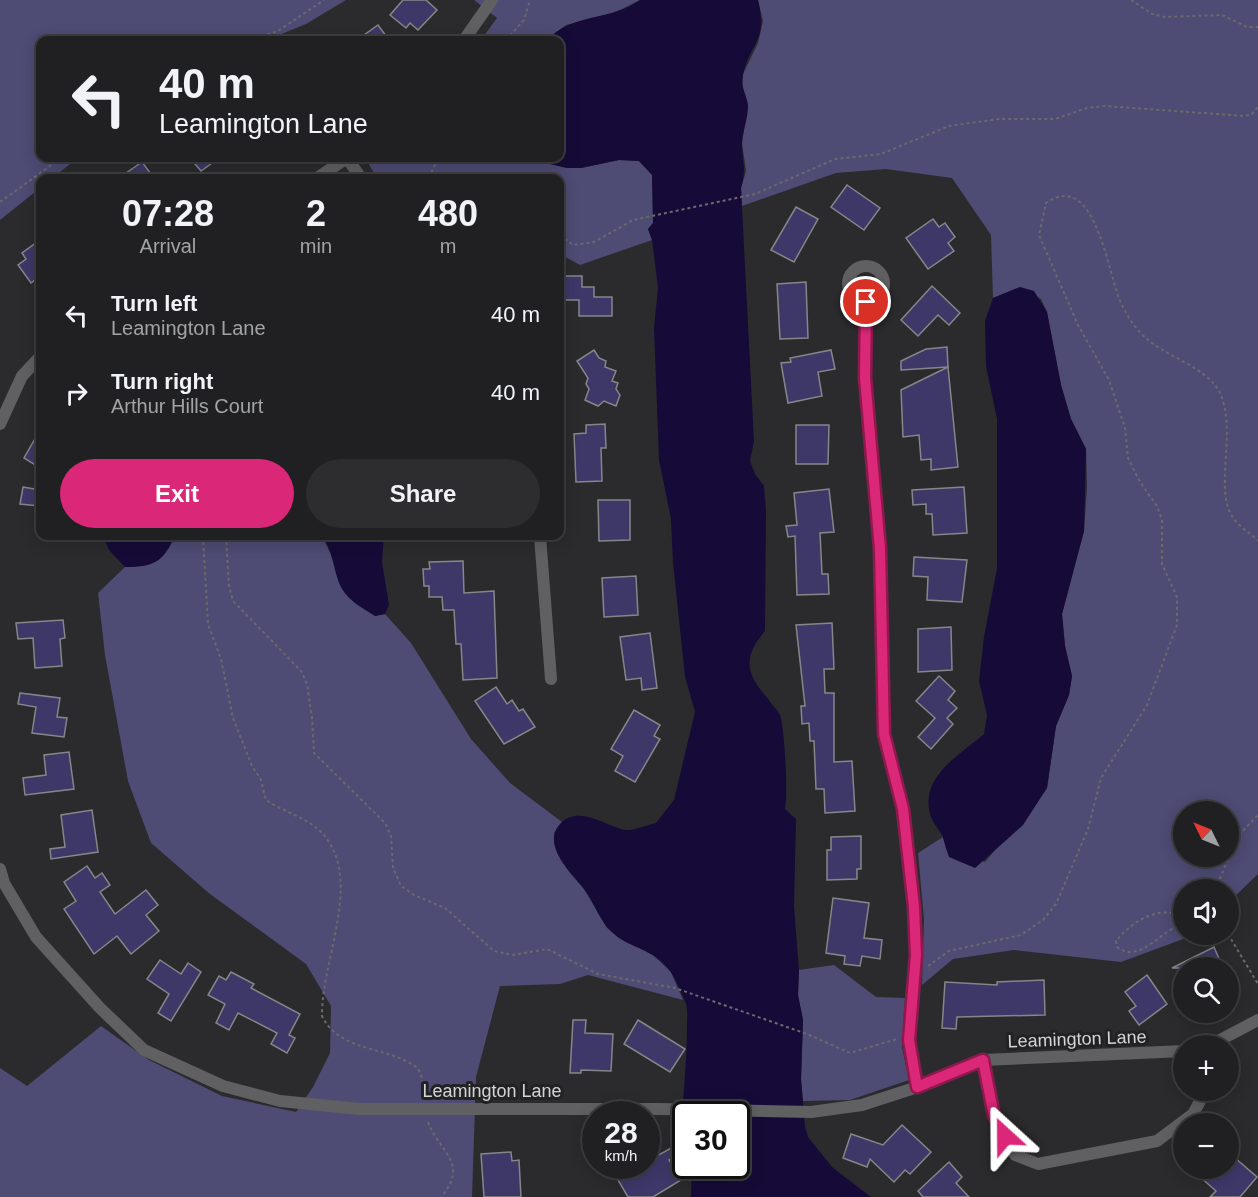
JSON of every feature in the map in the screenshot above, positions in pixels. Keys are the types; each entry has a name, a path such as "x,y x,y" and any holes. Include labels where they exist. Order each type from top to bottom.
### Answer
{"street":[{"path":"467,36 492,0"},
{"path":"323,174 341,162"},
{"path":"866,302 865,378 880,549 884,734 903,809 914,907 916,955 909,1033 917,1087"},
{"path":"0,424 22,376 36,361"},
{"path":"540,540 551,679"},
{"name":"Leamington Lane","path":"0,869 4,883 36,937 100,1008 144,1050 224,1086 279,1101 359,1109 658,1109 811,1112 862,1105 917,1087 983,1060 1173,1051"},
{"path":"1227,1035 1258,1020"},
{"path":"983,1060 994,1116 1016,1155 1038,1164 1157,1141 1193,1114 1200,1101"}],"path":[{"path":"262,36 278,31 324,0"},
{"path":"510,36 524,20 530,0"},
{"path":"1131,0 1152,14 1165,17 1222,15 1247,27 1258,27"},
{"path":"564,237 580,246 606,237 627,222 748,196 836,159 881,154 949,126 999,119 1055,120 1087,108 1104,106 1245,116 1252,114 1258,107"},
{"path":"39,174 55,162"},
{"path":"0,202 36,176"},
{"path":"914,977 941,954 1021,935 1043,920 1056,904 1088,829 1101,778 1147,705 1177,625 1177,597 1162,564 1162,520 1157,506 1140,482 1128,458 1125,428 1109,380 1078,325 1039,236 1046,203 1053,198 1068,197 1090,212 1101,235 1113,285 1122,305 1140,333 1211,381 1220,393 1228,437 1226,500 1232,516 1258,541"},
{"path":"203,540 208,624 221,659 233,718 252,766 261,780 266,800 315,827 328,840 339,867 339,903 324,988 322,1016 340,1037 353,1044 394,1055 417,1068 421,1076 429,1125 453,1164 452,1178 441,1197"},
{"path":"226,540 229,586 233,601 301,670 307,684 314,753 385,823 391,836 393,868 401,886 414,895 446,908 488,947 499,953 512,955 547,949 598,974 678,989 807,1034 850,1053 885,1044 909,1033"},
{"path":"1220,879 1238,836 1258,815"},
{"path":"1173,913 1168,911 1152,914 1121,935 1116,941 1117,947 1123,952 1138,951 1173,930"},
{"path":"1235,945 1258,984"}],"shaded area":[{"path":"0,0 346,0 306,24 277,36 36,36 36,162 73,162 57,174 36,174 36,191 0,220"},
{"path":"474,0 640,0 614,13 566,25 552,36 484,36 497,18"},
{"path":"640,0 758,0 761,14 760,33 746,63 742,80 748,106 742,142 744,170 741,188 754,441 750,461 755,474 764,486 766,511 765,631 752,650 750,667 756,683 780,715 786,762 785,809 796,819 794,907 799,970 798,995 803,1020 801,1079 805,1127 808,1137 832,1167 871,1197 691,1197 692,1179 750,1179 750,1101 683,1101 687,1012 679,987 663,963 621,939 609,929 588,895 565,867 554,840 555,831 561,823 576,816 593,818 625,830 656,823 674,800 695,712 685,676 673,563 671,519 659,460 654,328 658,288 652,240 648,229 653,223 652,175 639,161 619,160 581,168 567,168 542,162 564,162 564,36 551,36 568,25 617,11"},
{"path":"758,0 1258,0 1258,874 1239,892 1239,879 1173,879 1173,943 1121,962 1014,950 953,959 922,985 924,919 918,853 943,837 946,849 985,862 1047,788 1056,726 1069,695 1072,676 1065,646 1062,614 1084,531 1087,487 1086,449 1071,419 1061,385 1047,312 1041,299 1020,287 993,298 991,235 952,178 886,169 836,173 742,206 741,188 746,171 742,143 748,104 742,91 743,74 758,43 763,21"},
{"path":"619,160 639,161 652,175 653,223 648,229 652,240 580,265 564,256 564,174 375,174 367,162 542,162 567,168 581,168"},
{"path":"1020,287 1034,291 1047,312 1061,385 1071,419 1086,449 1084,531 1062,614 1065,646 1072,676 1069,695 1056,726 1047,788 1023,825 975,868 949,857 942,835 931,817 928,801 931,788 944,768 984,734 987,715 979,681 984,637 997,568 997,419 986,366 985,321 993,298"},
{"path":"105,540 173,540 162,557 143,566 125,567 109,550"},
{"path":"173,540 324,540 336,565 375,616 385,614 411,643 471,739 510,783 562,822 554,833 562,861 584,889 607,928 650,952 671,972 683,1000 588,975 560,984 500,986 476,1077 472,1197 0,1197 0,1068 27,1086 101,1026 149,1060 222,1096 296,1112 313,1087 330,1053 331,1006 306,964 210,894 151,843 128,781 105,655 98,593 125,567 150,564 166,552"},
{"path":"325,540 384,540 382,562 389,605 385,614 375,616 345,593"},
{"path":"834,965 876,997 905,998 902,1047 909,1080 850,1100 803,1101 801,1079 803,1020 798,995 799,970"}],"building":[{"path":"403,0 426,0 437,10 418,30 410,23 406,28 390,15"},
{"path":"378,25 386,36 363,36"},
{"path":"142,162 151,174 125,174"},
{"path":"193,162 213,162 201,171"},
{"path":"847,185 880,208 864,230 831,207"},
{"path":"796,207 818,219 794,262 771,250"},
{"path":"933,219 939,227 945,223 955,237 948,243 954,251 928,269 906,238"},
{"path":"36,243 36,279 31,283 18,265 26,259 22,253"},
{"path":"564,276 582,276 582,287 594,287 594,297 612,297 612,316 579,316 579,300 564,300"},
{"path":"806,282 808,338 780,339 777,284"},
{"path":"932,286 960,313 949,325 938,315 918,336 901,320"},
{"path":"947,347 948,367 901,370 901,361 926,349"},
{"path":"594,350 599,358 606,361 605,367 616,371 612,381 618,383 616,389 620,395 616,406 604,401 598,406 585,400 589,389 586,384 588,378 577,361"},
{"path":"831,350 835,369 818,372 822,396 788,403 781,363 791,362 790,358"},
{"path":"948,367 958,467 931,470 931,459 921,460 919,435 903,437 901,390"},
{"path":"605,424 606,448 601,448 602,481 576,482 574,434 586,433 586,425"},
{"path":"796,425 829,425 828,464 796,464"},
{"path":"36,437 36,466 24,458"},
{"path":"23,487 36,489 36,506 20,504"},
{"path":"964,487 967,533 933,535 932,514 926,514 926,504 913,505 912,490"},
{"path":"829,489 834,532 820,533 822,574 828,574 829,594 797,595 795,536 788,537 786,526 797,525 794,493"},
{"path":"598,500 630,500 630,540 599,541"},
{"path":"914,557 967,560 962,602 927,600 928,577 913,576"},
{"path":"463,561 464,593 494,591 497,678 463,680 461,644 456,644 454,610 443,610 442,597 429,597 429,586 424,586 423,569 430,569 429,562"},
{"path":"636,576 638,615 604,617 602,578"},
{"path":"63,620 65,638 60,639 62,666 35,668 33,638 18,639 16,623"},
{"path":"832,623 834,669 824,669 825,693 834,693 834,762 852,761 855,811 825,813 824,789 816,789 814,741 810,741 809,723 802,724 801,706 805,706 796,625"},
{"path":"951,627 952,670 918,672 918,629"},
{"path":"650,633 657,688 642,690 641,678 626,680 620,637"},
{"path":"939,676 955,691 948,700 957,708 947,718 953,724 931,749 918,737 935,718 916,701"},
{"path":"496,687 507,704 512,700 519,711 523,709 535,727 504,744 475,701"},
{"path":"20,693 60,698 57,717 67,718 64,737 32,733 36,707 18,704"},
{"path":"634,710 660,725 654,736 660,739 635,782 615,771 623,756 611,749"},
{"path":"69,752 74,789 25,795 23,778 46,775 44,755"},
{"path":"92,810 98,852 51,859 50,849 65,847 61,815"},
{"path":"861,836 861,869 857,869 857,879 827,880 827,850 831,850 831,837"},
{"path":"87,866 95,878 102,873 110,885 100,892 115,914 146,890 158,905 146,915 159,931 131,954 117,936 94,954 64,909 76,901 64,882"},
{"path":"833,898 869,903 864,938 882,940 880,959 862,956 860,966 844,964 845,956 826,953"},
{"path":"1214,947 1218,957 1194,957"},
{"path":"160,960 181,974 188,963 201,972 171,1021 158,1013 169,994 147,979"},
{"path":"231,972 254,984 251,988 300,1014 289,1035 295,1038 287,1053 271,1044 277,1033 238,1013 229,1030 216,1023 225,1004 208,995 219,976 226,980"},
{"path":"1147,975 1167,1004 1139,1025 1129,1011 1136,1006 1125,992"},
{"path":"1044,980 1045,1015 957,1017 956,1029 942,1028 945,982 997,985 997,982"},
{"path":"573,1020 586,1020 585,1033 613,1034 611,1071 581,1070 581,1073 570,1073"},
{"path":"638,1020 685,1049 670,1072 624,1044"},
{"path":"902,1125 931,1152 910,1174 905,1170 894,1182 870,1159 867,1167 843,1158 851,1134 883,1145"},
{"path":"672,1148 672,1158 669,1160 672,1165 672,1179 681,1180 653,1197 628,1197 618,1180 660,1179 660,1154"},
{"path":"511,1152 512,1161 519,1160 521,1197 484,1197 481,1154"},
{"path":"1239,1161 1257,1177 1240,1197 1210,1197 1216,1191 1202,1179 1239,1179"},
{"path":"949,1162 962,1177 956,1183 969,1197 923,1197 918,1191"}],"route":[{"path":"866,302 865,378 880,549 884,734 903,809 914,907 916,955 909,1040 917,1087 983,1060 994,1116 1005,1136"}]}
